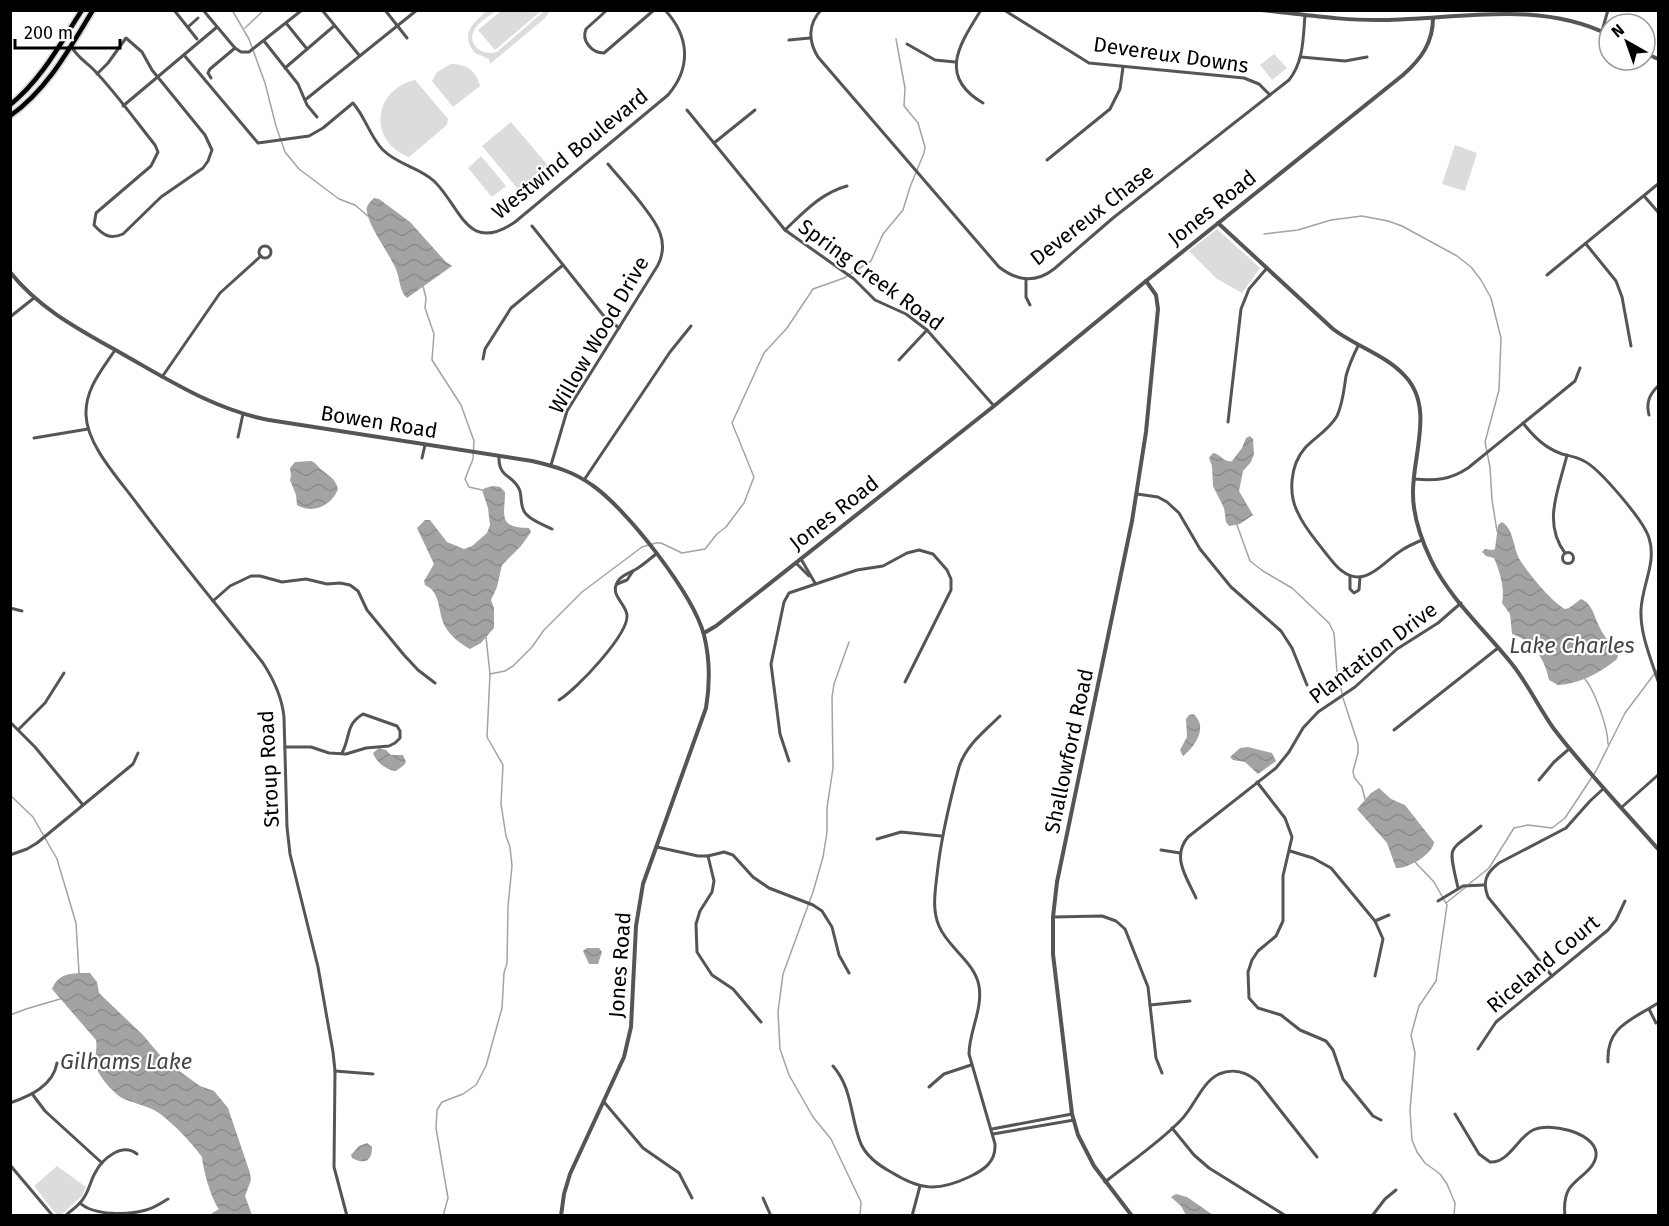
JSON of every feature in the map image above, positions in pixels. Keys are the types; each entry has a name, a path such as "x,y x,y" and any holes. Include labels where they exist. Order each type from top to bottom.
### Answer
{"main road":[{"path":"10,105 29,89 47,66 82,10"},
{"path":"10,116 49,80 93,10"}],"street":[{"path":"174,10 197,39"},
{"path":"203,10 241,52 249,52 302,10"},
{"path":"322,10 360,56"},
{"path":"385,10 407,38"},
{"path":"305,100 417,10"},
{"path":"608,10 585,29 584,33 585,39 599,53 604,52 654,10"},
{"name":"Westwind Boulevard","path":"184,55 258,143 309,136 323,128 353,103 364,115 381,148 399,163 418,170 437,183 464,222 472,229 497,232 515,222 665,97 675,86 685,60 680,31 665,10"},
{"path":"789,40 810,38 814,21 821,10"},
{"path":"981,10 962,41 955,62 962,84 969,93 983,103"},
{"name":"Devereux Downs","path":"1004,10 1089,63 1244,78 1259,84 1270,95"},
{"path":"1261,10 1381,20 1528,13 1557,17 1597,29"},
{"name":"Devereux Chase","path":"810,38 818,57 999,267 1012,275 1026,279 1046,275 1270,95 1294,73 1301,57 1305,15"},
{"path":"188,27 198,18"},
{"name":"Jones Road","path":"561,1215 570,1174 621,1065 628,1042 636,926 643,884 706,708 709,670 704,633 724,620 994,406 1411,68 1427,48 1432,33 1433,18"},
{"path":"286,23 307,49"},
{"path":"285,68 334,26"},
{"path":"123,105 218,27"},
{"path":"71,46 75,54 97,74 123,105 156,146 158,152 152,166 96,213 94,225 102,234 109,237 123,234 151,205 203,168 212,150 210,142 158,77 142,52 126,38 114,56 97,74"},
{"path":"264,41 298,84 305,100 317,117"},
{"path":"907,44 935,60 955,62"},
{"path":"211,78 208,73 210,69 235,48"},
{"path":"1301,57 1345,61 1366,57"},
{"path":"1047,160 1110,109 1118,95 1123,67"},
{"name":"Spring Creek Road","path":"687,110 785,230 854,279 875,300 906,314 927,330 994,406"},
{"path":"714,143 755,110"},
{"name":"Willow Wood Drive","path":"551,465 567,411 662,255 661,233 656,224 608,164"},
{"path":"1547,275 1659,184"},
{"path":"785,230 818,199 847,186"},
{"path":"1644,196 1659,212"},
{"path":"1218,223 1333,329 1398,369 1408,379 1416,392 1421,417 1414,479 1414,510 1422,540 1438,573 1519,674 1555,730 1659,849"},
{"path":"532,226 603,315 619,328"},
{"path":"1586,244 1616,281 1622,297 1631,346"},
{"path":"265,246 271,249 272,253 268,258 261,256 259,252 261,248 265,246"},
{"path":"162,377 220,292 261,256"},
{"path":"483,359 485,349 511,308 563,265"},
{"path":"1228,422 1241,309 1249,289 1267,268"},
{"name":"Bowen Road","path":"10,272 33,298 61,319 162,377 213,403 243,414 268,420 551,465 584,480 615,505 656,554 689,599 704,633"},
{"path":"1026,279 1026,297 1030,305"},
{"name":"Shallowford Road","path":"1129,1214 1084,1148 1073,1117 1053,954 1053,917 1057,882 1137,494 1146,432 1158,309 1155,295 1146,281"},
{"path":"10,317 33,298"},
{"path":"584,480 670,352 691,326"},
{"path":"900,360 927,330"},
{"path":"1358,346 1348,369 1338,415 1327,429 1301,453 1295,465 1294,501 1302,521 1339,569 1350,576 1360,577 1370,573 1400,551 1422,540"},
{"name":"Stroup Road","path":"115,350 90,390 86,407 88,429 96,447 173,552 263,663 273,680 283,707 290,854 318,966 335,1071 334,1167 347,1215"},
{"path":"1414,479 1439,480 1458,474 1575,381 1580,368"},
{"path":"1649,415 1647,405 1650,395 1659,386"},
{"path":"238,437 243,414"},
{"path":"1523,423 1543,444 1585,461 1599,471 1649,536 1652,557 1642,600 1641,622 1659,681"},
{"path":"34,438 88,429"},
{"path":"422,458 425,445"},
{"path":"1565,553 1555,537 1552,519 1567,455"},
{"path":"499,456 499,468 502,474 515,482 524,513 552,529"},
{"path":"1137,494 1158,497 1176,509 1200,549 1231,587 1281,631 1292,648 1307,685"},
{"path":"789,761 780,734 772,659 786,596 793,590 857,570 883,566 913,551 926,550 937,557 950,574 951,590 905,682"},
{"path":"559,699 573,691 595,668 626,623 625,609 616,596 617,584 627,580 633,571 656,554"},
{"path":"801,559 811,577"},
{"path":"796,563 816,583"},
{"path":"213,601 230,586 255,575 282,582 306,579 350,585 358,591 367,610 418,670 435,683"},
{"path":"1350,576 1350,589 1354,593 1359,590 1360,577"},
{"name":"Plantation Drive","path":"1180,853 1188,837 1283,761 1303,728 1318,712 1355,687 1396,649 1438,623 1461,603"},
{"path":"10,608 22,611"},
{"path":"1394,730 1498,648"},
{"path":"19,729 45,703 64,673"},
{"path":"285,747 310,747 329,753 346,754 375,746 389,746 400,738 400,731 397,726 363,714 349,726 342,753"},
{"path":"833,1066 847,1088 859,1138 866,1153 880,1166 905,1181 920,1186 934,1187 948,1185 984,1169 990,1162 995,1144 971,1065 969,1044 978,1008 980,987 974,971 944,935 936,918 934,901 941,836 962,757 972,743 1000,716"},
{"path":"10,722 19,729 83,805"},
{"path":"346,744 354,751"},
{"path":"1539,780 1554,762 1571,748"},
{"path":"10,855 37,843 133,764 138,753"},
{"path":"1622,807 1659,775"},
{"path":"1257,783 1288,824 1292,837 1283,876 1285,910 1283,921 1276,936 1258,951 1252,960 1248,972 1249,998 1258,1008 1281,1015 1300,1030 1326,1041 1333,1050 1343,1079 1372,1116 1381,1120"},
{"path":"1552,976 1488,897 1484,885 1492,868 1566,828 1605,787"},
{"path":"1458,888 1451,859 1452,849 1481,826"},
{"path":"876,839 900,832 941,836"},
{"path":"655,847 677,853 708,856 724,852 733,855 753,877 769,888 822,911 832,927 837,950 849,973"},
{"path":"1290,850 1313,858 1331,868 1375,921 1383,939 1375,976"},
{"path":"1161,852 1180,853 1182,866 1196,898"},
{"path":"708,856 714,881 712,891 700,911 696,924 697,952 712,975 733,989 761,1022"},
{"path":"1438,901 1458,888 1484,885"},
{"name":"Riceland Court","path":"1478,1049 1496,1022 1608,930 1616,920 1625,901"},
{"path":"1375,921 1389,915"},
{"path":"1053,917 1102,916 1120,924 1128,934 1144,976 1156,1058 1162,1073"},
{"path":"1150,1005 1190,1001"},
{"path":"1608,1062 1608,1046 1613,1035 1659,1003"},
{"path":"1649,1009 1656,1023"},
{"path":"10,1103 33,1095 54,1072 57,1063"},
{"path":"929,1087 944,1074 971,1065"},
{"path":"335,1071 373,1074"},
{"path":"1106,1182 1185,1116 1210,1080 1226,1072 1240,1071 1258,1082 1317,1157"},
{"path":"33,1095 45,1111 102,1163"},
{"path":"604,1102 643,1148 679,1173 692,1198"},
{"path":"1455,1114 1479,1154 1490,1162 1500,1161 1529,1132 1541,1126 1558,1127 1587,1139 1595,1149 1596,1157 1592,1165 1569,1189 1566,1195 1564,1215"},
{"path":"991,1129 1073,1117"},
{"path":"993,1134 1073,1117"},
{"path":"1172,1128 1194,1155 1209,1168 1286,1215"},
{"path":"65,1215 85,1197 102,1163 120,1150 129,1149 137,1154"},
{"path":"10,1165 53,1215"},
{"path":"912,1215 920,1186"},
{"path":"1372,1215 1396,1190"},
{"path":"763,1198 771,1215"},
{"path":"80,1203 97,1212 138,1212 148,1210 168,1199"}],"shaded area":[{"path":"488,10 495,11 476,27 472,38 473,43 481,51 491,53 497,52 544,11 550,11 545,18 490,64 489,59 475,53 468,40 473,24"},
{"path":"501,11 540,12 495,50 478,30"},
{"path":"1274,54 1287,68 1272,80 1260,65"},
{"path":"451,64 470,69 480,86 453,107 432,81 437,72"},
{"path":"415,80 448,119 447,125 409,157 396,150 387,140 380,117 383,105 390,94"},
{"path":"511,122 551,169 522,194 482,146"},
{"path":"1455,145 1477,153 1465,191 1442,184"},
{"path":"481,156 506,186 492,197 468,168"},
{"path":"1217,229 1260,268 1242,293 1217,279 1189,251"},
{"path":"57,1166 86,1187 82,1196 62,1214 56,1214 34,1186"}],"water":[{"path":"374,198 379,199 410,222 452,266 407,298 394,265 369,219 367,208"},
{"path":"1250,436 1253,439 1254,454 1251,462 1243,471 1239,491 1253,515 1240,524 1229,526 1226,522 1224,508 1213,486 1212,466 1209,458 1213,453 1227,461 1232,461 1246,438"},
{"path":"311,461 332,478 338,489 327,504 315,509 297,505 290,480 290,468 295,462"},
{"path":"493,486 500,487 505,492 504,513 507,523 512,526 529,528 531,532 502,565 497,587 491,600 494,608 494,628 481,643 470,649 447,630 436,596 425,585 424,581 434,564 417,528 425,520 430,520 447,542 464,549 472,546 487,533 490,525 488,508 482,490"},
{"name":"Lake Charles","path":"1502,522 1509,529 1520,560 1553,600 1565,609 1581,599 1588,604 1604,635 1619,652 1617,659 1582,680 1558,685 1549,680 1537,652 1526,641 1512,634 1510,614 1502,603 1502,586 1494,558 1482,552 1485,549 1495,549 1498,525"},
{"path":"1193,714 1200,724 1199,736 1183,756 1180,750 1187,737 1186,719"},
{"path":"1248,747 1272,753 1276,761 1258,774 1245,762 1233,760 1230,757 1240,748"},
{"path":"379,748 391,755 403,755 406,762 396,771 385,767 373,753"},
{"path":"1379,788 1391,799 1405,805 1434,842 1433,847 1425,856 1401,868 1396,868 1387,843 1357,809 1371,793"},
{"path":"587,948 599,948 602,952 598,964 589,964 583,951"},
{"name":"Gilhams Lake","path":"90,973 97,982 99,993 143,1035 164,1060 200,1086 214,1091 228,1108 250,1173 251,1180 245,1196 252,1215 209,1215 219,1209 208,1184 202,1157 187,1139 159,1113 124,1099 104,1081 95,1064 96,1040 52,989 56,981 62,977"},
{"path":"367,1143 372,1147 372,1152 367,1160 352,1158 351,1155 359,1146"},
{"path":"1176,1194 1187,1197 1213,1215 1186,1215 1181,1206 1171,1197"}],"waterway":[{"path":"232,10 249,39 265,83 285,152 299,169 339,199 355,205 369,217"},
{"path":"245,28 264,10"},
{"path":"490,674 505,671 513,666 532,647 544,630 582,592 642,547 661,543 682,553 705,549 744,503 754,477 732,423 764,353 787,328 813,289 844,278 871,261 883,234 903,210 924,153 925,147 918,123 904,106 905,88 896,39"},
{"path":"1264,234 1298,230 1331,220 1362,216 1402,226 1457,256 1471,267 1491,298 1501,338 1499,390 1485,442 1497,531"},
{"path":"423,286 426,298 425,308 434,334 432,360 461,405 474,441 473,459 465,479 469,487 482,490"},
{"path":"1237,525 1250,561 1292,588 1329,623 1334,633 1337,672 1342,693"},
{"path":"443,1216 448,1198 436,1128 437,1110 442,1102 463,1094 476,1085 486,1066 502,1008 504,973 507,963 508,906 512,866 501,804 503,765 487,737 490,674 486,637"},
{"path":"849,642 834,684 832,697 833,768 823,857 813,892 783,974 778,1012 780,1049 789,1075 813,1117 831,1139 861,1202 860,1216"},
{"path":"1469,884 1489,868 1514,828 1528,825 1552,828 1565,818 1596,771 1625,713 1658,669"},
{"path":"1585,679 1600,710 1608,744"},
{"path":"1343,698 1358,744 1354,777 1362,787 1365,799"},
{"path":"10,795 33,817 57,859 76,923 79,973"},
{"path":"1415,862 1434,882 1447,905 1436,981 1419,1006 1411,1035 1415,1053 1410,1110 1412,1140 1425,1163 1440,1174 1447,1184 1455,1203 1454,1216"},
{"path":"1446,903 1466,887"},
{"path":"10,1015 60,999"}]}
